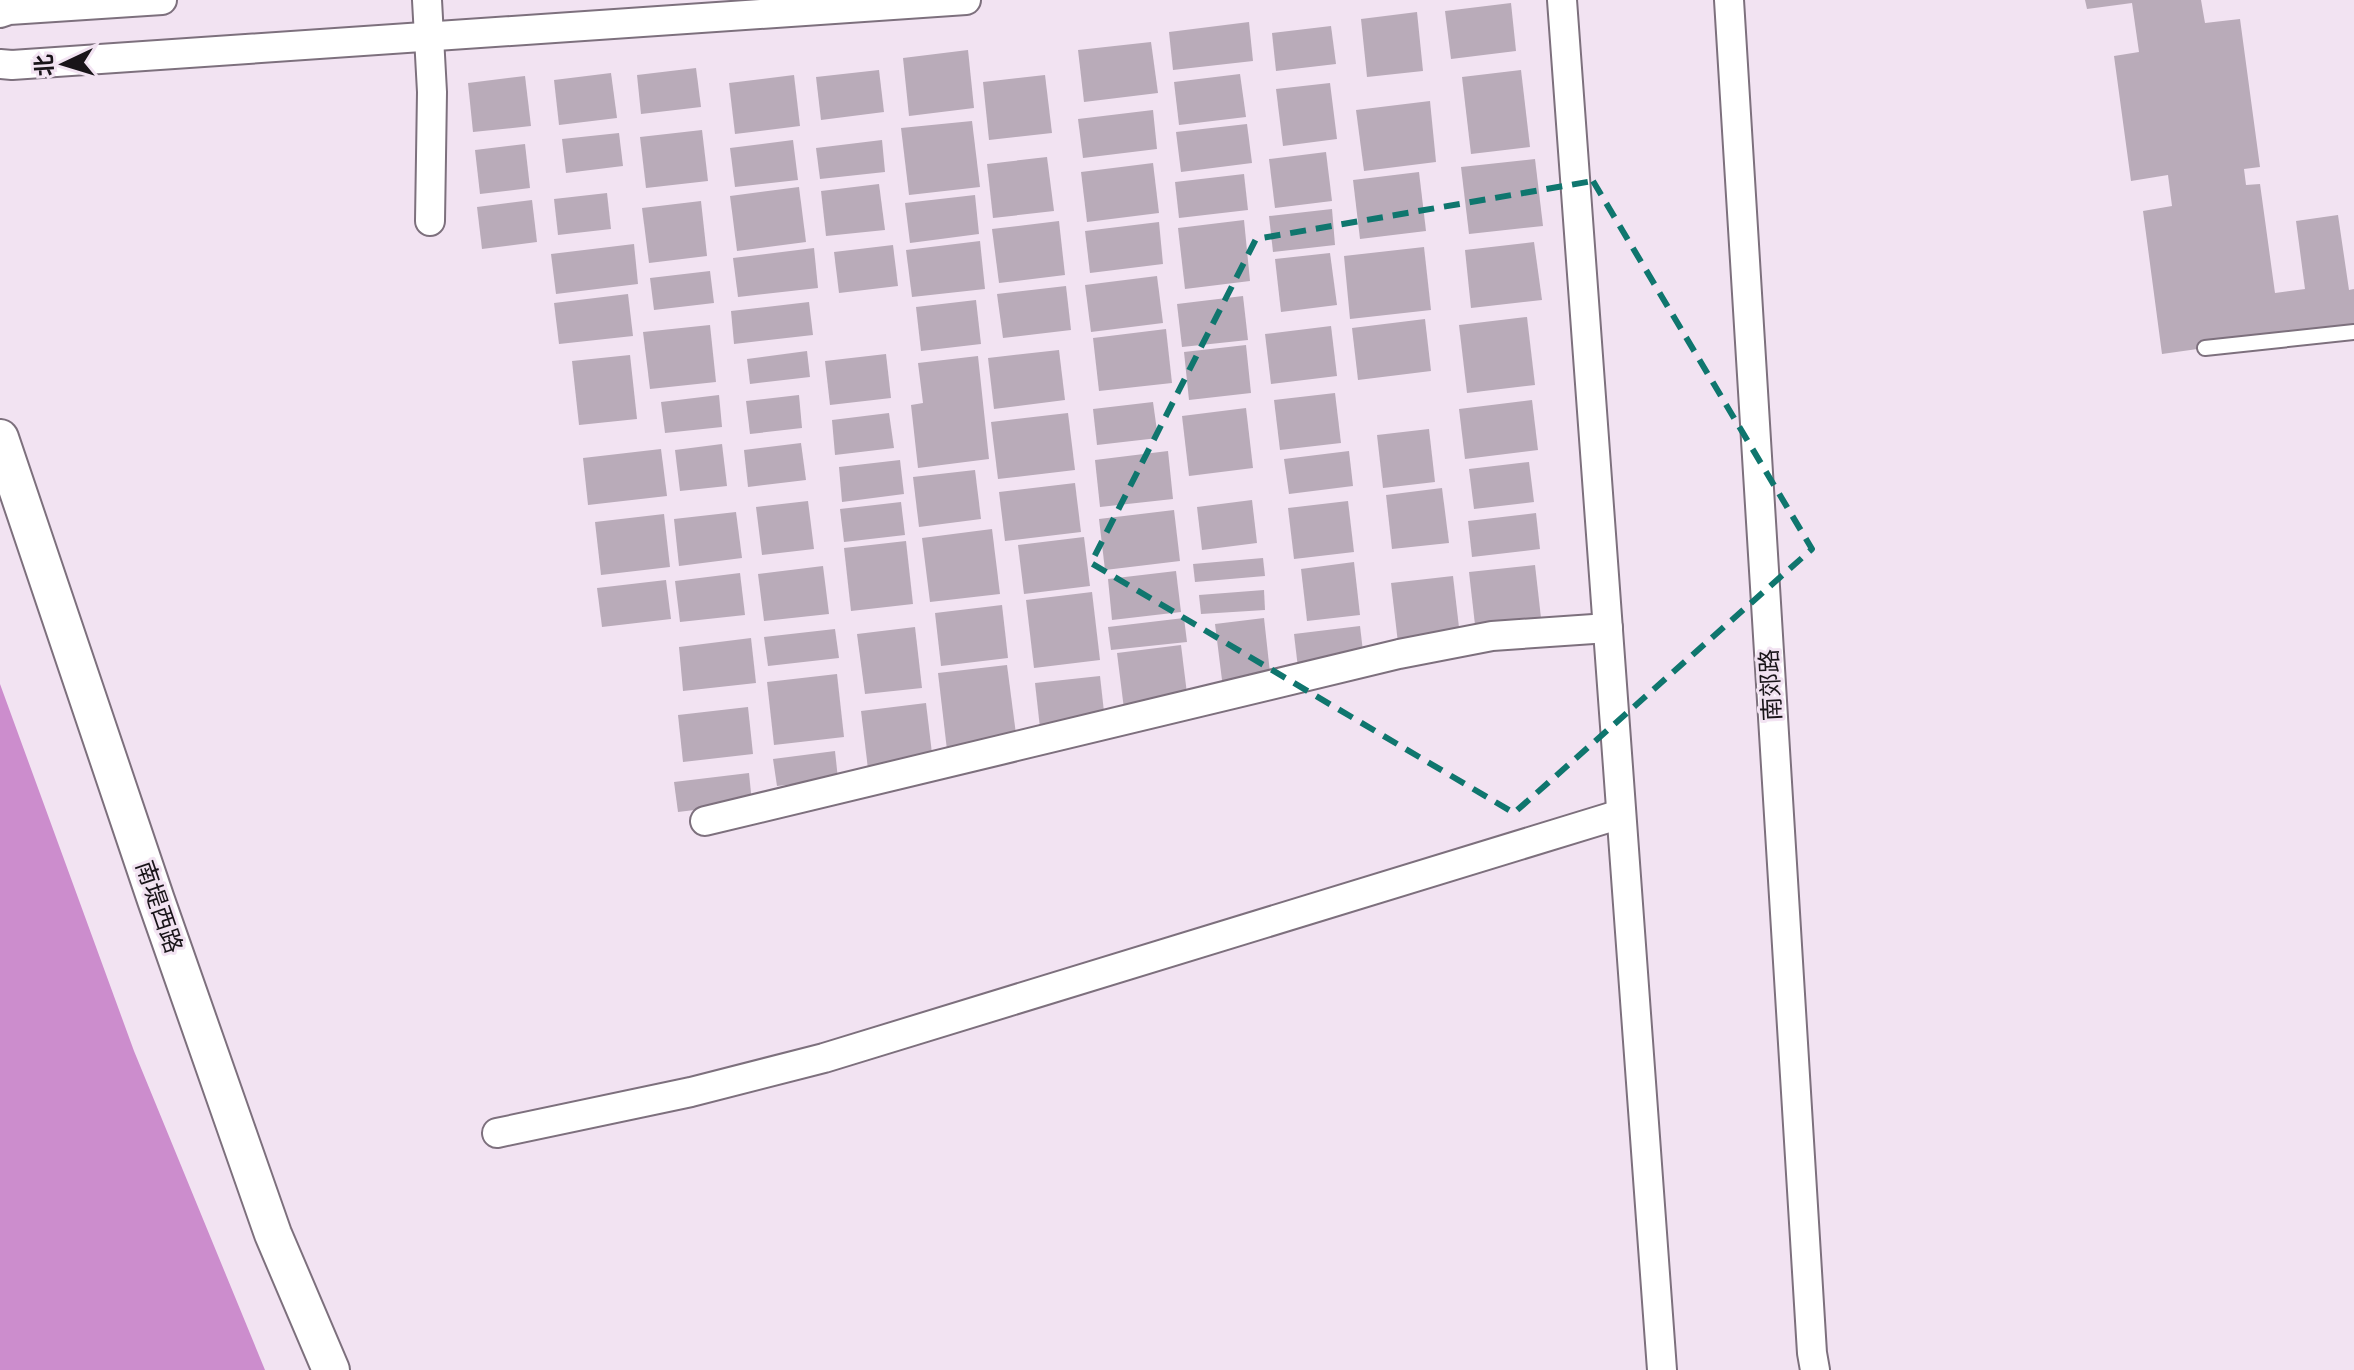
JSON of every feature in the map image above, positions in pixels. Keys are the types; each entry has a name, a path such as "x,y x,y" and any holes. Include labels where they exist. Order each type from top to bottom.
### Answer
{"street":[{"path":"0,13 162,0"},
{"path":"427,0 432,92 430,221"},
{"path":"0,64 966,0"},
{"path":"1562,0 1662,1370"},
{"name":"南郊路","path":"1729,0 1815,1370"},
{"name":"南堤西路","path":"0,438 273,1234 331,1370"},
{"path":"705,821 1399,654 1492,636 1608,628"},
{"path":"497,1133 691,1092 824,1058 1621,814"}],"lane":[{"path":"2205,348 2354,332"}],"highlighted area":[{"path":"1593,181 1812,549 1514,813 1091,563 1256,239"}],"shaded area":[{"path":"0,684 134,1051 265,1370 0,1370"}],"building":[{"path":"2085,0 2201,0 2205,23 2240,19 2260,167 2244,169 2246,185 2260,184 2275,293 2305,289 2296,221 2338,215 2349,290 2354,289 2354,327 2162,354 2143,211 2172,206 2168,175 2131,181 2114,56 2139,52 2132,3 2087,9"},
{"path":"1511,3 1516,51 1451,59 1445,11"},
{"path":"1417,12 1423,71 1367,77 1361,19"},
{"path":"1249,22 1253,61 1173,70 1169,32"},
{"path":"1331,26 1336,64 1276,71 1272,33"},
{"path":"1151,42 1158,93 1084,102 1078,50"},
{"path":"968,50 974,108 909,116 903,58"},
{"path":"696,68 701,107 641,114 637,75"},
{"path":"879,70 884,112 821,120 816,77"},
{"path":"1521,70 1530,147 1471,154 1462,77"},
{"path":"611,73 617,118 559,125 554,80"},
{"path":"1240,74 1246,117 1179,125 1174,82"},
{"path":"794,75 800,126 735,134 729,83"},
{"path":"1045,75 1052,133 989,140 983,82"},
{"path":"525,76 531,126 473,132 468,83"},
{"path":"1330,83 1337,139 1283,146 1276,89"},
{"path":"1430,101 1436,162 1364,171 1356,110"},
{"path":"1153,110 1157,149 1083,158 1078,119"},
{"path":"972,121 980,187 909,195 901,128"},
{"path":"1247,124 1252,163 1181,172 1176,132"},
{"path":"702,130 708,181 646,188 640,137"},
{"path":"619,133 623,166 566,173 562,139"},
{"path":"793,140 798,180 735,187 730,148"},
{"path":"882,140 885,172 820,179 816,148"},
{"path":"525,144 530,188 480,194 475,150"},
{"path":"1326,152 1332,201 1275,208 1269,159"},
{"path":"1047,157 1054,211 993,218 987,164"},
{"path":"1535,159 1543,226 1469,234 1461,167"},
{"path":"1153,163 1159,213 1087,222 1081,172"},
{"path":"1419,172 1426,231 1360,239 1353,180"},
{"path":"1244,174 1248,210 1179,218 1175,182"},
{"path":"879,184 885,230 826,236 821,191"},
{"path":"799,187 806,242 737,251 730,196"},
{"path":"607,193 611,229 558,235 554,199"},
{"path":"975,195 979,234 910,243 905,203"},
{"path":"532,200 537,242 482,249 477,207"},
{"path":"701,201 707,256 649,263 642,208"},
{"path":"1332,209 1335,245 1273,252 1269,216"},
{"path":"1244,220 1250,281 1185,289 1178,228"},
{"path":"1059,221 1065,275 999,283 992,229"},
{"path":"1159,222 1163,264 1090,273 1085,231"},
{"path":"980,241 985,289 912,297 906,250"},
{"path":"1534,242 1542,300 1471,308 1465,250"},
{"path":"634,244 638,284 556,294 551,254"},
{"path":"893,245 898,286 839,293 834,252"},
{"path":"1424,247 1431,310 1350,319 1344,256"},
{"path":"814,248 818,288 738,297 733,258"},
{"path":"1330,253 1337,305 1281,312 1275,259"},
{"path":"710,271 714,303 654,310 650,278"},
{"path":"1157,276 1163,323 1091,332 1085,285"},
{"path":"1066,286 1071,330 1003,338 997,294"},
{"path":"628,294 633,336 559,344 554,303"},
{"path":"1243,296 1248,340 1182,347 1177,304"},
{"path":"976,300 981,344 921,351 916,307"},
{"path":"809,302 813,335 734,344 731,311"},
{"path":"1527,317 1535,385 1467,393 1459,325"},
{"path":"1425,319 1431,371 1358,380 1352,328"},
{"path":"710,325 716,382 650,389 643,332"},
{"path":"1331,326 1337,376 1271,384 1265,334"},
{"path":"1166,329 1172,383 1099,391 1093,338"},
{"path":"1246,345 1251,393 1189,400 1184,352"},
{"path":"1059,350 1065,400 994,409 988,358"},
{"path":"807,351 810,377 750,384 747,359"},
{"path":"886,354 891,398 830,405 825,361"},
{"path":"630,355 637,419 579,425 572,361"},
{"path":"978,356 989,459 918,468 911,405 923,403 918,363"},
{"path":"1335,393 1341,443 1280,450 1274,400"},
{"path":"719,395 722,427 665,433 661,402"},
{"path":"799,395 802,428 750,434 746,401"},
{"path":"1532,400 1538,450 1465,459 1459,409"},
{"path":"1153,402 1158,438 1097,445 1093,409"},
{"path":"1246,408 1253,468 1189,476 1182,416"},
{"path":"889,413 894,448 835,455 832,420"},
{"path":"1068,413 1075,470 998,479 991,422"},
{"path":"1429,429 1435,482 1383,488 1377,435"},
{"path":"801,443 806,480 748,487 744,450"},
{"path":"722,444 727,486 680,491 675,450"},
{"path":"661,449 667,496 588,505 583,458"},
{"path":"1168,451 1173,499 1100,507 1095,460"},
{"path":"1349,451 1353,486 1289,494 1284,459"},
{"path":"900,460 904,494 842,502 839,467"},
{"path":"1529,462 1534,502 1474,509 1469,469"},
{"path":"975,470 981,519 919,527 913,477"},
{"path":"1075,483 1081,532 1005,541 999,492"},
{"path":"1442,488 1449,543 1392,549 1386,495"},
{"path":"1252,500 1257,543 1202,550 1197,507"},
{"path":"808,501 814,549 762,555 756,507"},
{"path":"1348,501 1354,552 1294,559 1288,508"},
{"path":"901,502 905,535 844,542 840,509"},
{"path":"1174,510 1180,561 1105,570 1099,519"},
{"path":"736,512 742,558 679,566 674,519"},
{"path":"1536,513 1540,549 1472,557 1468,521"},
{"path":"664,514 670,567 601,575 595,522"},
{"path":"992,529 1000,594 930,602 922,538"},
{"path":"1084,537 1090,586 1024,594 1018,545"},
{"path":"906,541 913,604 851,611 844,548"},
{"path":"1263,558 1265,576 1195,582 1193,564"},
{"path":"1354,562 1360,615 1307,621 1301,569"},
{"path":"1535,565 1541,618 1475,625 1469,572"},
{"path":"823,566 829,614 764,621 758,574"},
{"path":"1176,571 1181,612 1112,620 1108,579"},
{"path":"740,573 745,615 680,622 675,581"},
{"path":"1453,576 1460,636 1398,643 1391,583"},
{"path":"666,580 671,619 602,627 597,588"},
{"path":"1264,590 1265,610 1201,614 1199,595"},
{"path":"1092,592 1100,660 1034,668 1026,600"},
{"path":"1002,605 1008,658 941,666 935,613"},
{"path":"1184,618 1187,642 1111,650 1108,627"},
{"path":"1264,618 1271,682 1223,688 1215,624"},
{"path":"1360,626 1364,660 1298,668 1294,634"},
{"path":"915,627 922,688 865,694 857,634"},
{"path":"835,629 839,658 768,666 764,637"},
{"path":"751,638 756,683 683,691 679,647"},
{"path":"1181,645 1188,702 1124,709 1117,653"},
{"path":"1007,665 1017,742 947,750 938,673"},
{"path":"837,674 844,737 774,745 767,682"},
{"path":"1100,676 1105,721 1040,728 1035,683"},
{"path":"926,703 933,762 868,769 861,711"},
{"path":"748,707 753,754 683,762 678,715"},
{"path":"835,751 838,779 777,786 773,759"},
{"path":"749,773 752,803 678,812 674,782"}]}
